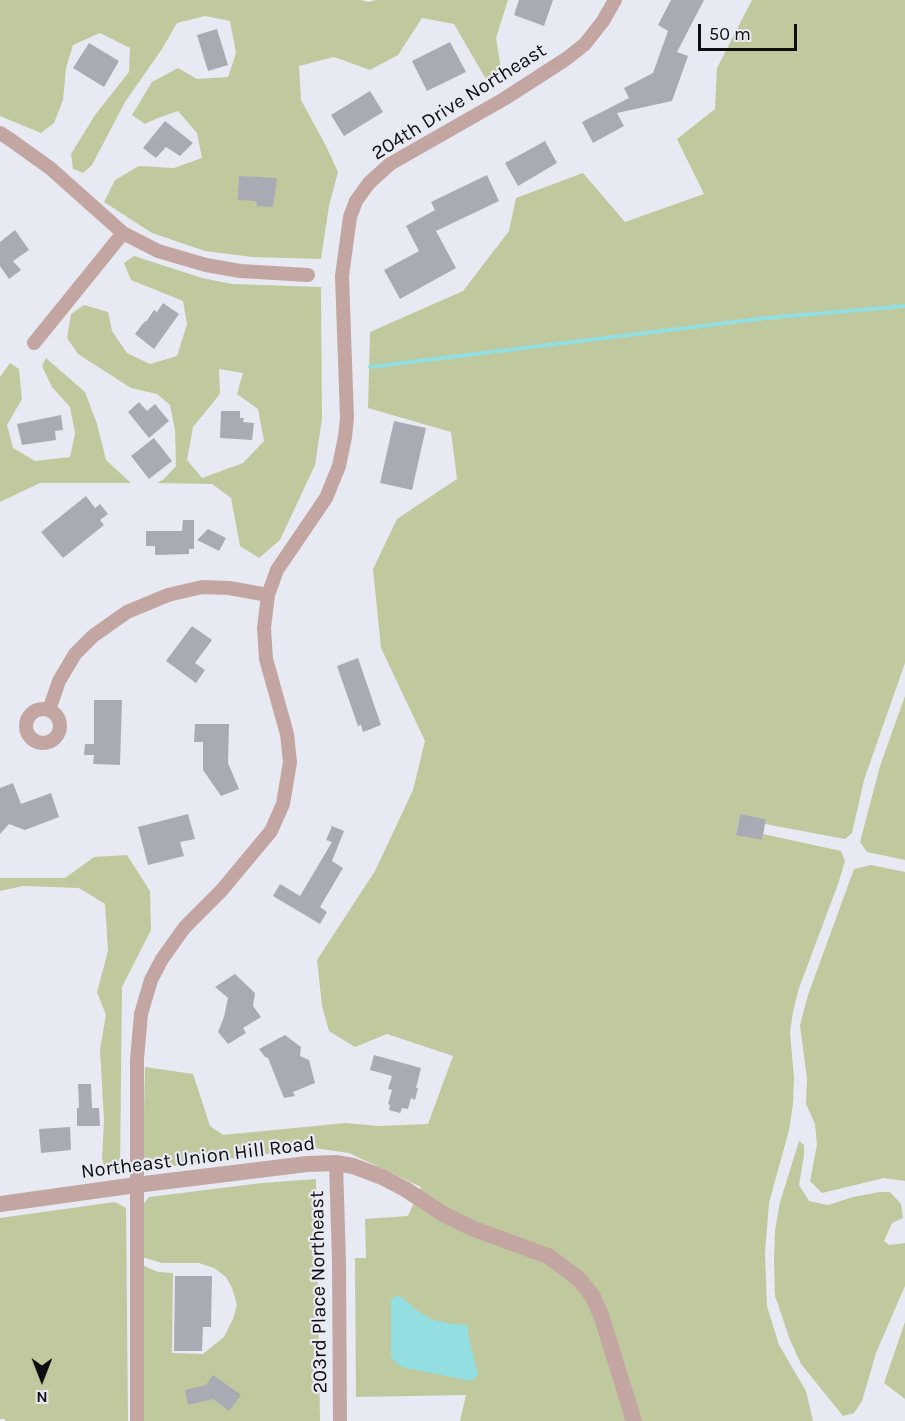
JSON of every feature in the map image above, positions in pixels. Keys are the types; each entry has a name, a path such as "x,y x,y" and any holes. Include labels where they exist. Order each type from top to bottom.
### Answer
{"street":[{"name":"204th Drive Northeast","path":"137,1421 137,1051 141,1014 151,980 162,959 185,927 221,891 271,831 283,804 290,762 288,734 266,659 264,628 268,595 277,570 326,498 339,466 347,418 342,276 350,217 356,201 369,183 390,164 504,99 566,59 585,44 603,21 615,0"},
{"path":"0,133 50,168 123,233 158,251 206,265 240,271 308,275"},
{"path":"34,343 123,233"},
{"path":"49,710 59,681 75,654 93,636 127,612 168,595 202,587 229,588 268,595"},
{"name":"Northeast Union Hill Road","path":"0,1204 307,1164 336,1163 353,1166 382,1177 474,1229 548,1256 579,1279 593,1297 602,1317 634,1421"},
{"name":"203rd Place Northeast","path":"336,1163 340,1421"}],"green space":[{"path":"0,0 360,0 369,2 376,0 508,0 496,38 502,75 487,81 454,24 422,18 398,55 370,70 334,57 299,66 301,100 338,172 329,206 321,259 252,257 205,251 152,233 104,202 115,180 139,166 174,168 202,158 197,133 178,111 145,124 132,115 152,82 178,68 197,79 228,77 236,53 230,21 205,16 177,23 125,102 92,165 83,173 73,169 71,154 95,115 129,72 130,48 100,33 73,45 66,68 63,100 54,123 41,133 0,116"},
{"path":"752,0 905,0 905,663 864,780 852,833 845,839 765,824 766,819 740,814 736,834 762,840 763,834 841,851 845,861 798,991 793,1012 790,1032 794,1078 793,1104 789,1130 769,1203 765,1253 767,1306 779,1345 806,1391 813,1421 460,1421 466,1395 356,1397 355,1258 366,1258 365,1219 408,1216 421,1187 349,1153 314,1148 166,1167 143,1157 145,1067 193,1074 210,1126 223,1135 345,1123 379,1126 428,1124 453,1056 387,1034 355,1047 329,1031 322,1006 317,960 375,871 413,790 425,741 381,648 373,569 397,519 457,479 451,432 368,408 370,332 463,291 509,231 516,198 583,173 625,222 704,194 677,139 715,109 717,68"},
{"path":"134,256 202,278 232,284 321,287 322,419 315,465 280,540 259,558 240,546 231,498 212,484 157,483 176,466 175,430 170,405 157,394 131,388 78,354 67,338 71,314 84,305 108,312 112,331 127,353 150,364 177,356 187,324 183,301 131,280 124,263","holes":["219,369 243,373 237,394 258,409 264,441 243,463 202,478 187,460 193,427 220,394"]},
{"path":"46,358 85,392 97,424 106,460 131,483 40,483 0,502 0,377 10,363 19,369 22,399 7,425 13,448 35,461 70,457 75,433 70,407 52,387 42,366"},
{"path":"905,696 905,860 867,852 860,842 880,766"},
{"path":"127,855 150,891 151,930 122,987 120,1172 106,1171 102,1159 104,1120 100,1049 106,1015 97,992 108,951 105,904 79,888 23,886 0,891 0,878 65,878 94,857"},
{"path":"871,865 905,872 905,1181 884,1178 822,1193 810,1181 817,1145 815,1124 806,1104 807,1079 800,1025 808,995 854,869"},
{"path":"799,1141 804,1145 804,1155 799,1185 809,1201 828,1205 853,1197 890,1192 901,1204 903,1218 892,1223 884,1241 889,1245 905,1243 905,1286 876,1353 862,1401 854,1413 843,1416 801,1364 775,1296 775,1231 780,1202"},
{"path":"316,1179 320,1421 142,1421 142,1265 158,1272 173,1273 172,1353 203,1354 224,1337 237,1305 226,1277 214,1268 199,1263 162,1263 142,1257 142,1206 149,1197 262,1183"},
{"path":"115,1202 126,1208 128,1421 5,1421 5,1419 0,1419 0,1218"},
{"path":"905,1322 905,1399 884,1383"}],"water":[{"path":"399,1295 419,1312 433,1320 467,1325 478,1374 471,1381 401,1367 391,1358 391,1299"}],"building":[{"path":"519,0 553,0 544,26 514,15"},
{"path":"671,0 704,0 677,52 688,56 672,101 617,113 624,126 593,143 582,122 629,98 624,88 653,73 668,31 658,25"},
{"path":"217,29 228,65 208,71 197,35"},
{"path":"450,42 466,72 427,91 412,61"},
{"path":"89,43 119,61 104,87 73,68"},
{"path":"370,91 383,112 344,136 331,115"},
{"path":"165,121 193,143 180,156 166,147 156,158 143,148"},
{"path":"545,141 557,163 518,186 505,163"},
{"path":"487,175 499,201 436,231 456,268 400,299 384,270 419,251 406,226 435,210 431,202"},
{"path":"239,176 277,178 273,207 257,206 256,201 238,200"},
{"path":"15,230 29,250 13,261 21,270 9,279 0,266 0,242"},
{"path":"163,303 179,314 154,349 135,334 154,310 157,312"},
{"path":"139,402 147,411 155,404 169,421 149,438 128,412"},
{"path":"221,411 240,411 240,418 244,418 243,422 254,423 252,440 220,438"},
{"path":"61,415 63,430 55,431 56,440 22,445 17,424"},
{"path":"394,421 426,428 412,490 380,483"},
{"path":"154,438 172,461 149,479 131,456"},
{"path":"86,496 95,508 100,504 108,514 100,520 104,525 63,558 41,532"},
{"path":"183,520 194,520 194,549 189,549 189,554 155,555 155,546 146,546 146,531 182,531"},
{"path":"208,529 226,538 219,551 197,540"},
{"path":"192,626 212,640 195,663 205,670 196,683 166,661"},
{"path":"358,658 381,725 363,732 361,725 358,726 337,666"},
{"path":"94,700 122,700 120,765 93,764 94,755 84,755 85,744 94,744"},
{"path":"195,724 229,724 228,763 239,789 221,796 203,770 203,742 194,742"},
{"path":"13,783 21,804 51,793 59,817 25,830 9,824 0,834 0,788"},
{"path":"188,814 195,839 180,842 184,856 148,865 138,827"},
{"path":"740,814 766,819 762,840 736,835"},
{"path":"332,826 344,831 332,861 343,868 320,907 327,912 320,924 273,896 280,884 300,896 332,842 326,840"},
{"path":"235,974 255,993 253,1006 261,1017 243,1028 246,1033 228,1044 218,1032 228,998 215,987"},
{"path":"285,1035 301,1047 300,1056 309,1060 315,1083 293,1092 295,1096 284,1098 268,1058 259,1049"},
{"path":"374,1055 421,1068 415,1100 411,1098 408,1109 402,1108 400,1113 389,1110 390,1105 388,1104 392,1090 388,1089 392,1076 370,1070"},
{"path":"78,1084 91,1084 92,1108 99,1108 100,1126 77,1126"},
{"path":"70,1127 71,1150 41,1153 39,1129"},
{"path":"175,1276 212,1276 211,1327 203,1327 202,1351 174,1351"},
{"path":"213,1375 241,1395 229,1411 213,1399 188,1405 185,1390 206,1385"}],"waterway":[{"path":"370,367 767,318 905,306"}]}
